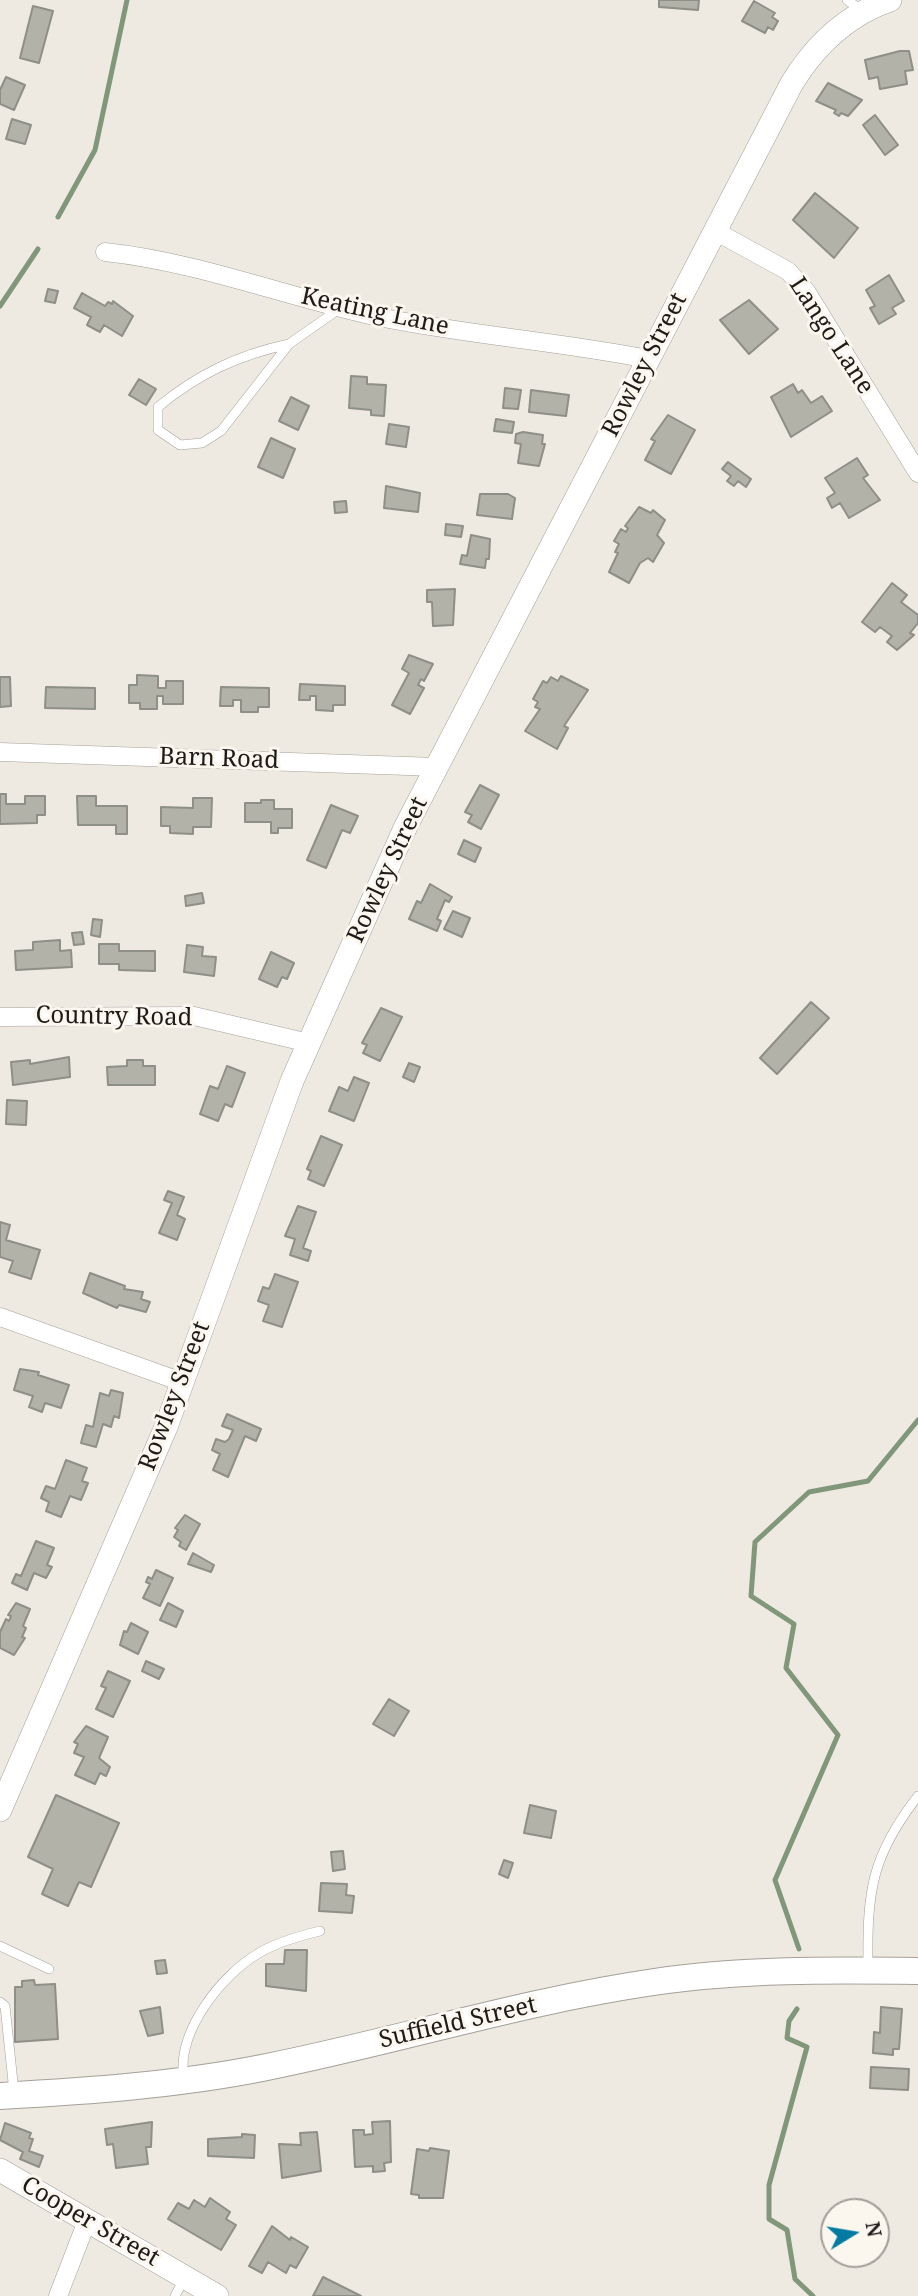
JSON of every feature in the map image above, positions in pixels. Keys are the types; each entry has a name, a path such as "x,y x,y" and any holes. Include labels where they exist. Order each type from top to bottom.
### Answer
{"main road":[{"name":"Suffield Street","path":"6,2083 184,2081 287,2063 451,2024 635,1985 734,1974 918,1971"}],"street":[{"name":"Rowley Street","path":"0,1810 166,1427 292,1080 406,826 802,67 855,6 890,0"},
{"name":"Lango Lane","path":"715,231 788,271 806,290 918,473"},
{"name":"Keating Lane","path":"105,252 201,267 340,308 442,329 557,342 648,359"},
{"name":"Barn Road","path":"0,752 437,767"},
{"name":"Country Road","path":"0,1017 194,1016 309,1043"},
{"path":"0,1317 182,1382"},
{"name":"Cooper Street","path":"0,2170 87,2221 180,2287 217,2296"},
{"path":"58,2296 87,2221"}],"lane":[{"path":"289,344 222,364 184,386 158,407 158,430 180,445 202,443 221,431 289,344 340,308"},
{"path":"868,1971 867,1916 877,1865 894,1826 918,1796"},
{"path":"184,2081 181,2063 188,2043 209,2001 225,1982 258,1954 297,1936 320,1931"},
{"path":"0,1946 49,1969"},
{"path":"0,2002 5,2006 6,2083"}],"building":[{"path":"659,0 699,0 698,10 659,7"},
{"path":"754,1 775,13 772,17 778,21 773,30 768,27 765,33 742,21"},
{"path":"33,6 53,11 39,63 20,58"},
{"path":"909,51 913,70 905,71 907,84 880,89 878,77 869,79 865,60"},
{"path":"6,77 25,85 14,110 0,104 0,90"},
{"path":"828,83 862,100 848,116 841,113 839,116 834,113 836,110 816,101"},
{"path":"875,115 898,145 885,155 863,125"},
{"path":"12,119 31,125 25,144 6,139"},
{"path":"815,193 858,228 834,258 793,220"},
{"path":"889,275 904,301 892,308 896,314 879,324 870,308 875,306 866,290"},
{"path":"48,289 58,291 55,303 45,301"},
{"path":"82,293 105,306 113,301 133,316 122,336 104,325 100,332 87,325 91,317 74,308"},
{"path":"749,300 778,329 749,354 720,320"},
{"path":"351,376 367,377 367,384 386,385 384,416 371,415 371,410 349,408"},
{"path":"139,379 156,389 146,405 129,395"},
{"path":"793,384 798,393 802,390 811,403 822,396 832,411 791,437 771,397"},
{"path":"505,388 521,390 518,409 503,408"},
{"path":"531,390 569,395 566,416 529,412"},
{"path":"291,397 309,406 298,430 279,421"},
{"path":"668,415 695,430 671,474 645,460 655,441 651,439"},
{"path":"496,419 514,422 512,433 494,431"},
{"path":"389,424 409,427 406,447 386,444"},
{"path":"523,432 543,435 542,444 545,444 539,466 518,463 521,444 515,443 516,434"},
{"path":"271,438 295,449 283,478 258,467"},
{"path":"857,458 868,475 863,478 880,500 849,518 840,503 832,508 827,498 835,493 825,478"},
{"path":"728,462 751,479 746,487 738,481 734,486 727,481 731,476 722,469"},
{"path":"386,486 420,493 418,512 384,508"},
{"path":"480,494 508,494 515,498 512,519 477,515"},
{"path":"346,501 347,512 335,513 334,502"},
{"path":"639,507 651,513 653,510 665,520 657,535 664,543 653,562 648,558 640,563 629,583 609,572 618,553 615,552 619,544 614,541 621,529 626,532 628,528 625,526"},
{"path":"446,524 463,526 461,537 445,535"},
{"path":"471,535 490,539 489,559 486,559 485,568 460,564 462,555 467,556"},
{"path":"892,583 907,595 901,602 918,615 918,623 910,633 914,635 897,650 887,642 892,636 880,627 875,632 862,622"},
{"path":"455,589 453,625 433,626 432,602 427,602 427,590"},
{"path":"409,655 433,664 424,681 421,679 418,685 424,688 410,714 392,705 409,673 402,669"},
{"path":"137,675 158,676 158,688 166,688 166,681 183,681 183,704 163,704 163,696 157,696 157,709 140,709 140,703 129,703 129,685 137,685"},
{"path":"561,676 588,690 564,726 568,728 557,749 525,731 540,709 535,707 538,702 533,699 543,681 547,683 551,677 558,681"},
{"path":"0,677 10,677 11,706 0,707"},
{"path":"300,684 345,686 345,705 333,705 333,711 316,710 316,696 310,696 310,700 299,700"},
{"path":"46,687 95,688 95,709 45,708"},
{"path":"221,687 269,688 269,707 258,707 258,712 241,712 241,700 233,700 233,706 220,706"},
{"path":"480,785 499,795 481,829 468,822 472,815 465,812"},
{"path":"0,794 6,794 6,804 25,804 25,796 45,796 45,815 37,815 37,823 0,824"},
{"path":"77,796 96,796 96,806 127,806 127,834 116,834 116,825 78,825"},
{"path":"193,798 212,798 211,827 193,827 193,834 170,833 170,826 161,826 161,807 193,808"},
{"path":"261,800 274,800 274,809 292,809 292,828 278,828 278,833 271,833 271,822 245,822 245,803 261,803"},
{"path":"331,805 358,816 350,833 342,830 326,868 307,860"},
{"path":"464,840 481,848 475,862 458,854"},
{"path":"430,884 452,897 449,902 445,900 437,919 441,921 437,931 409,919 417,901 421,903"},
{"path":"202,893 204,903 186,906 185,896"},
{"path":"453,911 470,918 462,937 444,929"},
{"path":"93,919 102,920 100,937 91,935"},
{"path":"82,932 84,944 74,945 72,933"},
{"path":"60,940 60,951 71,950 72,967 16,970 15,951 33,950 33,942"},
{"path":"99,944 119,944 119,951 155,951 155,971 119,970 119,964 99,964"},
{"path":"187,945 203,947 202,956 216,957 214,976 184,972"},
{"path":"271,952 294,963 287,979 282,977 277,987 259,979"},
{"path":"811,1002 829,1018 777,1074 760,1058"},
{"path":"381,1008 402,1017 380,1061 363,1053 367,1045 362,1043"},
{"path":"69,1057 70,1077 13,1085 11,1062 30,1060 30,1064"},
{"path":"127,1060 143,1060 143,1066 155,1066 155,1085 108,1085 107,1067 127,1066"},
{"path":"409,1063 420,1067 414,1082 403,1077"},
{"path":"227,1066 245,1073 232,1107 225,1104 218,1121 200,1114 210,1086 218,1089"},
{"path":"354,1077 369,1083 354,1121 329,1111 339,1087 348,1091"},
{"path":"7,1100 27,1101 26,1125 6,1124"},
{"path":"321,1136 342,1145 324,1186 308,1179 311,1171 307,1169"},
{"path":"168,1191 184,1197 177,1215 185,1219 177,1240 159,1233 172,1203 164,1200"},
{"path":"298,1206 316,1212 303,1248 311,1251 308,1261 290,1255 295,1239 285,1236"},
{"path":"0,1222 10,1225 6,1240 40,1250 31,1279 9,1272 13,1261 0,1257"},
{"path":"90,1273 125,1286 124,1289 143,1292 141,1299 150,1302 146,1312 119,1305 117,1308 83,1293"},
{"path":"275,1274 298,1282 282,1327 263,1321 269,1305 258,1301 263,1287 269,1289"},
{"path":"20,1369 39,1372 38,1375 69,1385 61,1408 45,1403 42,1412 29,1407 33,1396 14,1390"},
{"path":"111,1390 123,1393 119,1418 114,1416 111,1427 103,1424 96,1447 81,1443 86,1425 93,1427 100,1393 109,1396"},
{"path":"227,1414 261,1429 256,1441 245,1436 228,1477 213,1470 220,1454 212,1450 216,1439 225,1442 233,1430 222,1426"},
{"path":"66,1460 87,1468 82,1481 88,1483 81,1500 70,1496 61,1517 46,1511 49,1502 41,1498 46,1486 55,1489"},
{"path":"185,1515 200,1524 186,1550 179,1546 181,1542 174,1537 178,1530 175,1528"},
{"path":"36,1541 54,1548 47,1565 52,1567 46,1578 34,1573 27,1590 12,1583 16,1574 21,1576"},
{"path":"193,1553 214,1565 211,1572 188,1564"},
{"path":"156,1570 173,1578 160,1606 143,1598 150,1584 146,1582 148,1577 152,1579"},
{"path":"16,1603 30,1609 23,1626 26,1628 22,1637 25,1638 14,1655 0,1648 0,1632 6,1619 9,1621 11,1616 8,1615"},
{"path":"168,1603 183,1611 176,1627 160,1620"},
{"path":"131,1623 148,1632 138,1654 120,1645 124,1631 127,1632"},
{"path":"146,1661 164,1669 159,1679 142,1671"},
{"path":"108,1671 130,1681 113,1717 96,1709 106,1688 101,1686"},
{"path":"389,1699 409,1711 394,1736 373,1724"},
{"path":"86,1726 108,1737 99,1758 110,1767 106,1776 100,1773 95,1784 75,1775 84,1757 74,1753 78,1744 74,1742"},
{"path":"56,1795 119,1823 91,1887 79,1882 68,1906 42,1894 53,1869 28,1857"},
{"path":"530,1805 556,1811 551,1838 524,1833"},
{"path":"343,1851 345,1869 333,1871 331,1852"},
{"path":"504,1860 513,1863 508,1878 499,1874"},
{"path":"321,1883 347,1884 346,1895 354,1896 352,1913 319,1911"},
{"path":"285,1950 307,1950 306,1991 266,1986 266,1964 284,1964"},
{"path":"165,1960 167,1973 157,1974 155,1961"},
{"path":"34,1980 35,1985 55,1984 58,2039 15,2042 15,1987 22,1987 22,1981"},
{"path":"160,2007 163,2033 148,2036 140,2011"},
{"path":"881,2007 902,2009 899,2049 893,2049 893,2055 873,2053 874,2032 880,2033"},
{"path":"871,2067 909,2069 908,2090 870,2088"},
{"path":"390,2121 391,2162 384,2163 385,2171 373,2172 373,2166 355,2167 353,2130 364,2130 364,2135 373,2134 372,2122"},
{"path":"152,2122 151,2147 146,2147 148,2164 116,2168 113,2144 107,2145 105,2129"},
{"path":"5,2123 31,2133 29,2138 33,2139 29,2151 43,2156 39,2167 20,2159 23,2152 0,2140"},
{"path":"317,2132 321,2171 282,2178 279,2144 301,2145 300,2133"},
{"path":"242,2134 255,2135 254,2158 208,2156 208,2139 242,2137"},
{"path":"430,2148 449,2151 443,2198 419,2198 419,2195 411,2194 417,2149 429,2151"},
{"path":"210,2198 230,2212 226,2219 236,2225 221,2250 168,2219 178,2203 189,2209 194,2200 205,2207"},
{"path":"272,2226 290,2240 291,2237 308,2247 296,2268 290,2265 286,2273 268,2262 262,2273 249,2266"},
{"path":"323,2277 361,2296 313,2296"}],"waterway":[{"path":"58,217 95,150 127,0"},
{"path":"0,306 38,249"},
{"path":"799,1949 775,1880 838,1735 786,1668 794,1624 751,1596 755,1542 809,1492 868,1481 918,1420"},
{"path":"797,2009 789,2021 787,2038 807,2047 769,2185 769,2219 787,2230 795,2279 813,2296"}]}
